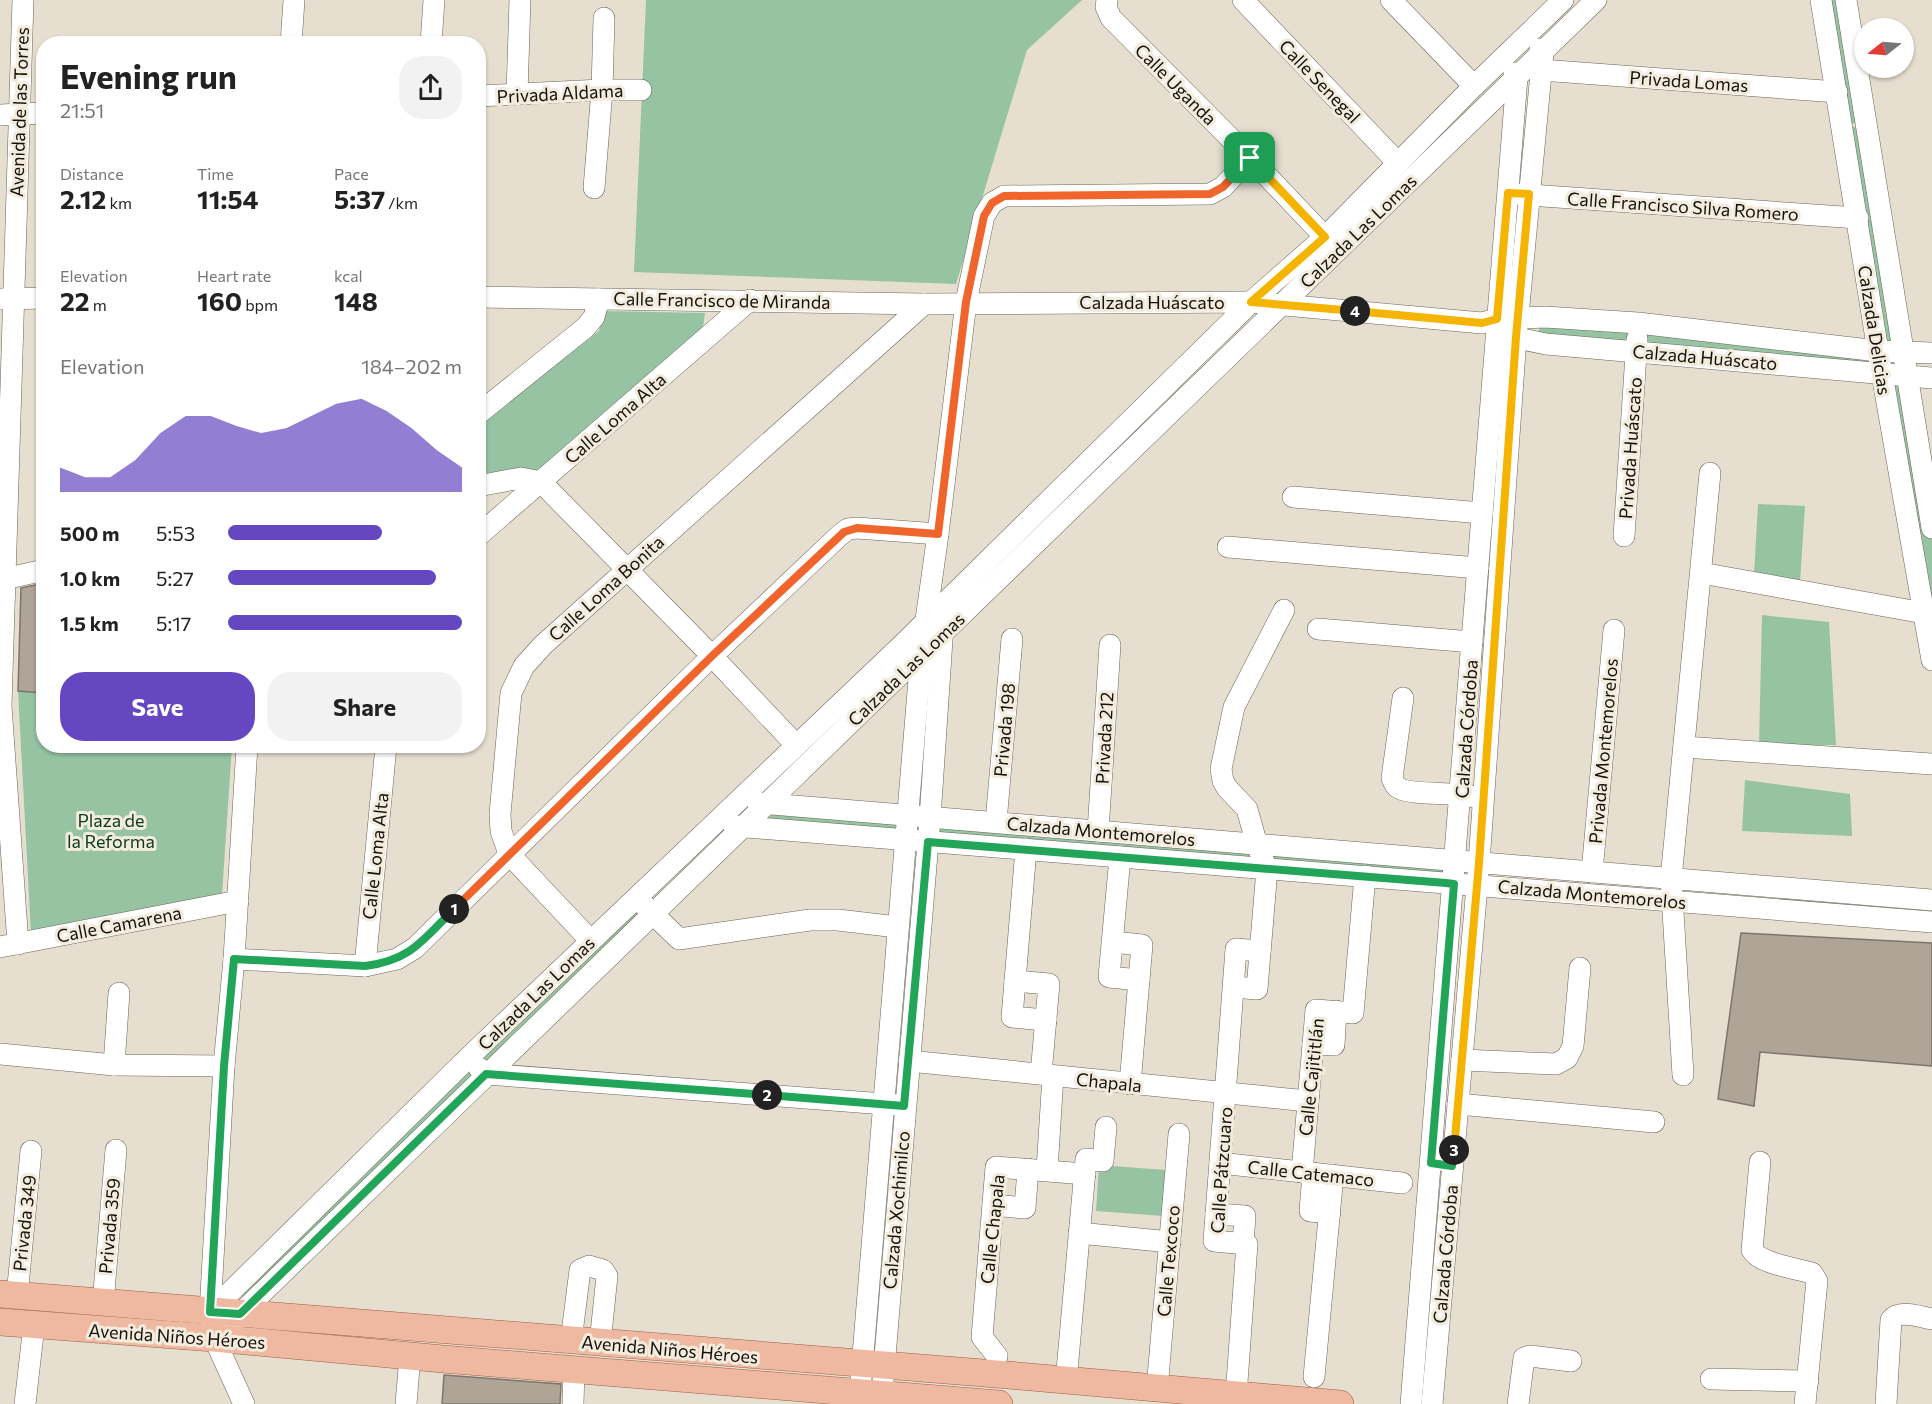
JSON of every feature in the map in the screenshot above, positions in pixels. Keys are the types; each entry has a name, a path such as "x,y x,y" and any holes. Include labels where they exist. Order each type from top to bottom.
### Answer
{"main road":[{"name":"Avenida Niños Héroes","path":"8,1295 103,1303 212,1325 410,1356 870,1399 999,1404"},
{"name":"Avenida Niños Héroes","path":"0,1322 34,1325 212,1325 240,1314 996,1374 1066,1382 1340,1404"}],"street":[{"name":"Avenida de las Torres","path":"9,945 1,707 2,579 9,114 23,0"},
{"path":"292,36 294,0"},
{"path":"432,36 434,0"},
{"path":"517,94 520,0"},
{"name":"Calle Senegal","path":"1243,0 1398,163"},
{"path":"1391,0 1474,86"},
{"name":"Calzada Las Lomas","path":"240,1314 1517,77 1542,61 1596,0"},
{"name":"Calzada Delicias","path":"1821,0 1878,351 1932,660"},
{"name":"Calzada Delicias","path":"1846,0 1932,528"},
{"name":"Calle Uganda","path":"1107,3 1111,18 1325,237"},
{"name":"Calzada Las Lomas","path":"212,1325 468,1058 796,745 932,605 1251,302 1325,237 1526,35 1551,4"},
{"path":"594,188 602,90 604,18"},
{"path":"1526,35 1542,61"},
{"path":"1502,58 1517,77"},
{"name":"Privada Lomas","path":"1542,61 1837,92"},
{"name":"Calzada Córdoba","path":"1411,1404 1482,513 1502,326 1529,194 1542,61"},
{"name":"Calzada Córdoba","path":"1432,1404 1479,863 1496,612 1502,326 1508,193 1517,77"},
{"name":"Privada Aldama","path":"486,96 641,90"},
{"path":"9,114 36,113"},
{"path":"1843,126 1866,124"},
{"name":"Calzada Xochimilco","path":"870,1399 895,1105 897,927 921,655 932,605 938,534 966,302 984,216 992,203 1004,196 1210,194 1223,187 1250,158"},
{"name":"Calle Francisco Silva Romero","path":"1508,193 1857,218"},
{"name":"Calle Francisco de Miranda","path":"486,297 924,304 966,302"},
{"path":"7,299 36,298"},
{"path":"486,408 586,327 594,317 599,299"},
{"name":"Calle Loma Alta","path":"486,529 750,300"},
{"name":"Calzada Huáscato","path":"966,302 1251,302 1282,304 1502,326 1546,344 1932,378"},
{"name":"Calle Loma Bonita","path":"591,941 509,854 501,831 500,814 510,703 518,676 543,645 924,304"},
{"name":"Calzada Huáscato","path":"1502,326 1545,317 1638,323 1878,351 1932,353"},
{"name":"Privada Huáscato","path":"1624,536 1638,323"},
{"path":"1683,1075 1671,879 1710,473"},
{"path":"486,485 521,478 541,482 796,745"},
{"path":"1293,497 1482,513"},
{"path":"234,959 365,966 397,959 415,948 712,656 844,532 857,528 938,534"},
{"path":"1228,547 1478,568"},
{"path":"2,579 36,572"},
{"path":"1701,573 1924,613"},
{"name":"Calzada Xochimilco","path":"895,1105 909,1061 944,632 932,605"},
{"path":"1267,869 1247,809 1222,781 1221,769 1234,707 1284,610"},
{"path":"1475,610 1496,612"},
{"path":"1318,629 1472,642"},
{"name":"Privada Montemorelos","path":"1592,872 1614,630"},
{"name":"Privada 198","path":"996,822 1012,639"},
{"name":"Privada 212","path":"1098,831 1110,645"},
{"path":"1403,698 1392,778 1394,783 1404,791 1461,794 1483,799"},
{"path":"1684,747 1932,764"},
{"path":"244,1404 212,1325 224,1066 234,959 248,753"},
{"name":"Calle Loma Alta","path":"365,966 385,753"},
{"name":"Calzada Montemorelos","path":"737,802 1928,900"},
{"name":"Calzada Montemorelos","path":"713,824 1929,921"},
{"path":"1170,861 1172,837"},
{"path":"1026,849 1012,1017 1046,1020"},
{"path":"1337,874 1339,851"},
{"path":"1120,857 1109,977 1139,980"},
{"name":"Calle Pátzcuaro","path":"1236,1396 1247,1244 1214,1241 1236,949 1260,951 1267,869"},
{"name":"Calle Cajititlán","path":"1314,1377 1330,1213 1316,1174 1308,1101 1316,1010 1353,1013 1365,876"},
{"path":"1759,908 1760,886"},
{"path":"1837,914 1839,892"},
{"path":"637,897 680,939 810,920 837,920 897,927"},
{"path":"1928,900 1929,921"},
{"name":"Calle Camarena","path":"9,945 238,901"},
{"path":"1113,942 1142,945 1130,1084"},
{"path":"1462,1060 1556,1064 1561,1062 1571,1053 1573,1046 1580,968"},
{"path":"993,1205 1025,1208 1038,1169 1047,1075 1046,1020 1049,984 1015,981"},
{"path":"114,1065 119,993"},
{"path":"0,1054 114,1065 224,1066"},
{"path":"468,1058 486,1074 895,1105"},
{"name":"Chapala","path":"909,1061 1308,1101"},
{"path":"1458,1104 1654,1122"},
{"path":"1066,1382 1086,1159 1104,1161 1106,1127"},
{"name":"Calle Texcoco","path":"1157,1389 1179,1134"},
{"name":"Privada 359","path":"103,1303 116,1150"},
{"name":"Privada 349","path":"8,1295 31,1151"},
{"path":"1760,1162 1752,1250 1762,1259 1812,1273 1817,1281 1805,1404"},
{"name":"Calle Catemaco","path":"1220,1163 1402,1183"},
{"path":"1431,1163 1452,1166"},
{"name":"Calle Chapala","path":"997,1356 982,1337 996,1167 1038,1169"},
{"path":"1038,1169 1084,1174"},
{"path":"1079,1233 1170,1242"},
{"path":"571,1341 580,1270 589,1266 603,1270 607,1276 600,1343"},
{"path":"1886,1404 1891,1320 1900,1314 1932,1319"},
{"path":"25,1404 34,1325"},
{"path":"406,1404 410,1356"},
{"path":"1518,1404 1524,1358 1530,1356 1571,1361"},
{"path":"573,1404 574,1370"},
{"path":"1711,1379 1808,1381"}],"green space":[{"path":"646,0 1082,0 1027,50 956,284 634,272"},
{"path":"1823,0 1844,0 1862,121 1845,126 1863,128 1899,351 1881,351"},
{"path":"603,311 705,313 702,334 540,471 517,469 486,473 486,420 599,331"},
{"path":"1540,322 1873,356 1874,372 1538,336"},
{"path":"1885,376 1904,379 1932,538 1932,656"},
{"path":"1758,504 1805,506 1800,583 1754,575"},
{"path":"1762,615 1829,622 1836,745 1759,745"},
{"name":"Plaza de la Reforma","path":"18,691 36,692 36,753 232,753 222,895 31,933"},
{"path":"1745,780 1850,794 1852,836 1742,831"},
{"path":"768,810 907,821 901,839 755,823"},
{"path":"935,823 1447,863 1446,879 934,839"},
{"path":"632,901 645,913 486,1074 472,1062"},
{"path":"462,1064 476,1076 250,1304 237,1291"},
{"path":"1099,1165 1166,1170 1163,1216 1096,1211"}],"building":[{"path":"36,585 36,692 18,691 21,588"},
{"path":"1741,933 1932,943 1932,1066 1760,1052 1754,1106 1718,1099"},
{"path":"444,1375 561,1384 560,1404 442,1404"}],"route":[{"path":"1250,158 1325,237 1251,302 1482,323 1497,319 1508,193 1529,194 1516,337 1479,863 1452,1166 1431,1163 1454,884 928,842 904,1106 486,1074 240,1314 210,1312 224,1066 234,959 365,966 397,959 415,948 712,656 840,535 848,529 857,528 938,534 966,302 984,216 992,203 1004,196 1197,196 1210,194 1223,187 1250,158"}]}
